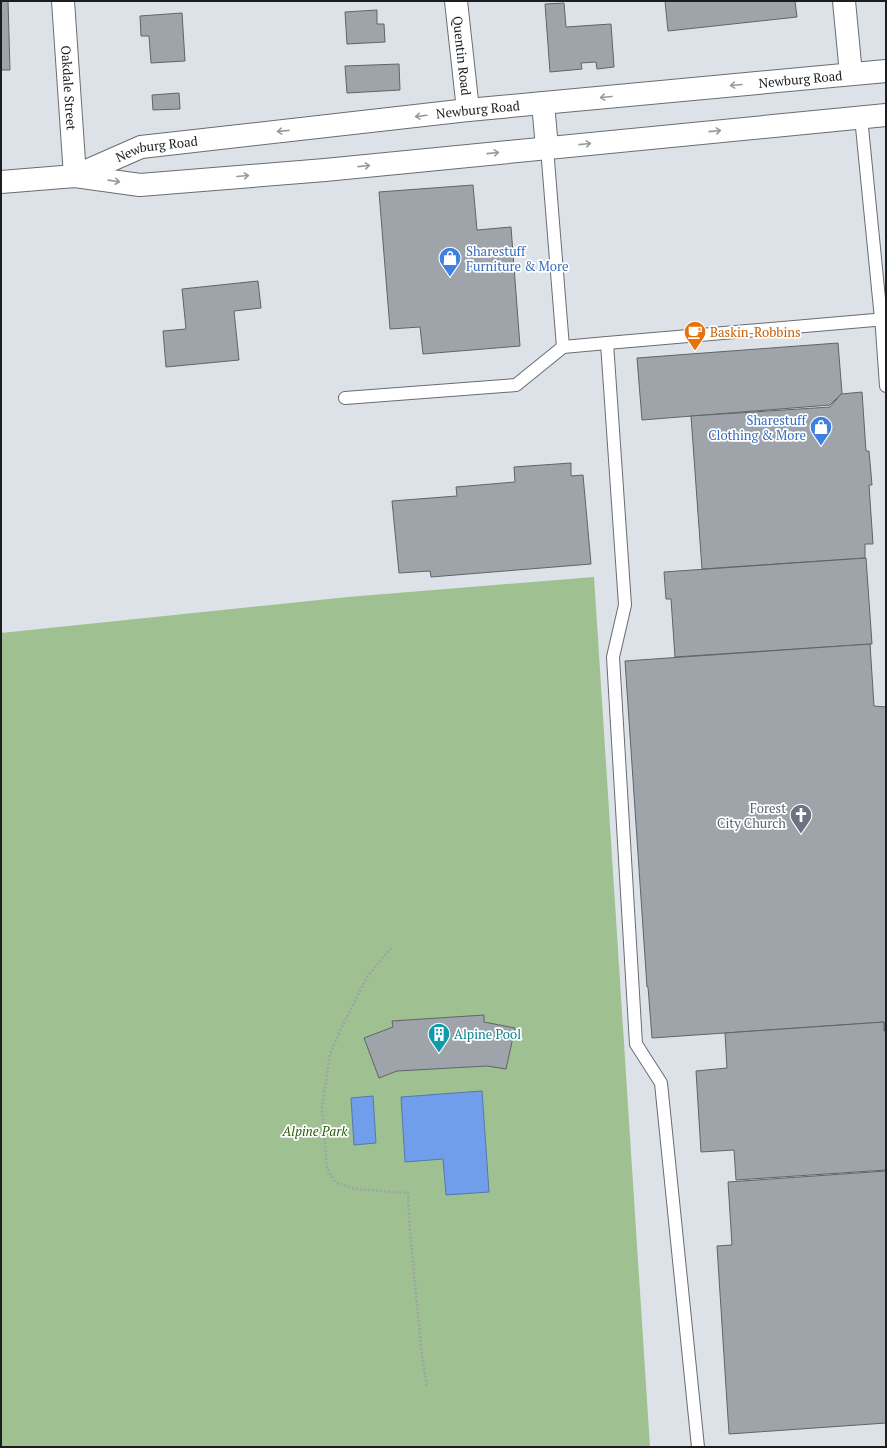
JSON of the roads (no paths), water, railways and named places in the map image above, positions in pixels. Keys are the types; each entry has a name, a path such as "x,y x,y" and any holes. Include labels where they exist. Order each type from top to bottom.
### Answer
{"main road":[{"name":"Oakdale Street","path":"63,1 75,176"},
{"name":"Quentin Road","path":"456,1 468,110"},
{"path":"844,1 851,74"},
{"name":"Newburg Road","path":"75,176 141,146 468,110 886,71"},
{"path":"543,103 546,148"},
{"name":"Newburg Road","path":"1,182 75,176 140,185 325,170 886,115"}],"lane":[{"path":"861,117 883,319 886,386"},
{"path":"546,148 563,347"},
{"path":"345,398 516,385 563,347 883,319"},
{"path":"607,343 625,605 613,657 636,1044 661,1083 698,1447"}],"water":[{"path":"482,1091 489,1192 446,1195 443,1159 405,1162 401,1097"},
{"path":"373,1096 376,1143 354,1145 351,1098"}],"place":[{"name":"Sharestuff Furniture & More","path":"450,278"},
{"name":"Baskin-Robbins","path":"695,352"},
{"name":"Sharestuff Clothing & More","path":"821,446"},
{"name":"Forest City Church","path":"801,834"},
{"name":"Alpine Pool","path":"439,1054"}],"park label":[{"name":"Alpine Park","path":"315,1131"}]}
